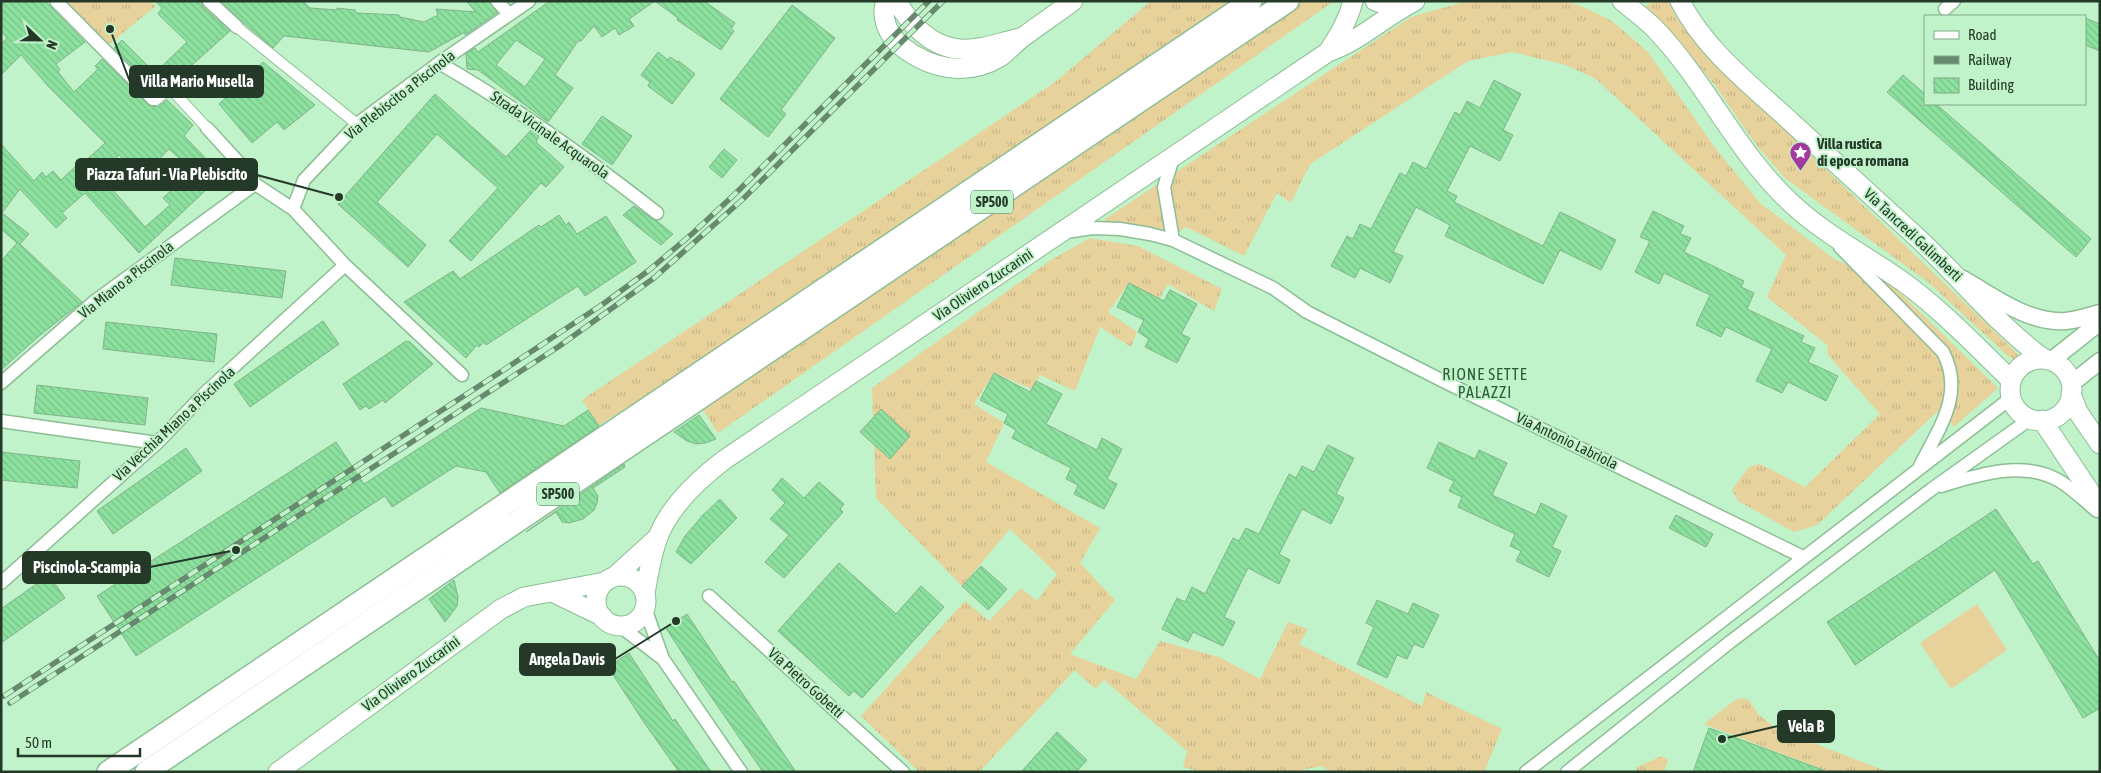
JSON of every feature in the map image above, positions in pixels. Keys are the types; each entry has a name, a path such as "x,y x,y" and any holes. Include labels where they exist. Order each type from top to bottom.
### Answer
{"highway":[{"name":"SP500","path":"689,394 1251,1"},
{"name":"SP500","path":"108,772 200,710 415,578 689,394 1288,1"},
{"name":"SP500","path":"146,772 212,728 415,578"}],"main road":[{"path":"886,1 884,16 890,32 898,43 914,56 932,64 951,69 968,69 982,66 1001,56 1021,38 1073,1"},
{"path":"898,1 912,24 940,44 959,49 977,48 1021,38"},
{"name":"Via Oliviero Zuccarini","path":"1328,52 1341,33 1349,16 1353,1"},
{"path":"1375,1 1408,5"},
{"path":"1622,1 1656,30 1682,61 1764,176 1792,204 1823,229 1895,276 1922,297 2011,380"},
{"name":"Via Tancredi Galimberti","path":"1680,1 1711,45 1749,83 1958,276 2009,329 2048,360"},
{"name":"Via Oliviero Zuccarini","path":"602,616 596,603 597,595 610,580 657,538 684,497 724,460 1328,52 1345,46 1408,5"},
{"path":"2100,444 2078,412 2064,370 2048,360 2033,359 2022,364 2011,380 2011,398 2019,412 2036,420 2100,507"},
{"path":"2036,420 2053,418 2062,412 2068,404 2071,389"},
{"name":"Via Oliviero Zuccarini","path":"645,601 657,538"},
{"name":"Via Oliviero Zuccarini","path":"278,772 501,609 524,597 630,577 637,581 645,601"},
{"path":"552,592 620,626 635,621 645,601"}],"street":[{"path":"56,1 153,99 156,100 170,88 251,176 255,184 293,209 346,265 462,375"},
{"path":"209,1 237,27 356,124"},
{"path":"497,1 509,14"},
{"name":"Via Plebiscito a Piscinola","path":"293,209 304,180 356,124 439,63 529,1"},
{"name":"Strada Vicinale Acquarola","path":"439,63 525,116 600,168 657,213"},
{"path":"1173,240 1164,187 1174,155"},
{"name":"Via Miano a Piscinola","path":"1,383 95,301 255,184"},
{"name":"Via Antonio Labriola","path":"1061,232 1093,228 1120,229 1173,240 1273,288 1307,312 1438,378 1803,556"},
{"path":"1823,229 1943,352 1950,365 1953,386 1945,414 1919,468"},
{"name":"Via Vecchia Miano a Piscinola","path":"1,583 157,442 205,393 346,265"},
{"path":"1958,276 2004,302 2046,320 2066,321 2100,313"},
{"path":"2048,360 2100,322"},
{"path":"2071,389 2100,361"},
{"path":"1526,772 1803,556 2011,398"},
{"path":"1567,772 1730,642 1932,489 2036,420"},
{"path":"1,421 157,442"},
{"path":"1932,489 1978,475 2006,470 2034,472 2057,480 2100,513"},
{"name":"Via Pietro Gobetti","path":"709,596 903,772"},
{"path":"645,601 663,659 741,772"},
{"path":"620,626 663,659"}],"green space":[{"path":"65,1 150,1 156,6 108,45"},
{"path":"1151,1 1334,1 718,433 680,375 599,425 582,400 1055,82"},
{"path":"1467,1 1565,1 1581,6 1612,21 1648,52 1716,149 1760,203 1834,259 1890,283 1998,388 1954,427 1940,409 1817,525 1794,532 1738,501 1732,490 1749,467 1760,464 1805,487 1880,414 1828,355 1827,345 1767,297 1786,255 1596,79 1566,65 1512,52 1468,61 1310,164 1291,203 1277,193 1244,256 1186,227 1167,239 1108,229 1105,219 1411,17"},
{"path":"1655,1 1668,1 1678,20 1711,59 2017,353 2018,357 2014,360 2009,357 1929,283 1786,179 1757,146 1714,84 1673,34 1646,6"},
{"path":"1090,238 1138,246 1222,289 1214,311 1168,284 1159,299 1129,283 1108,312 1137,332 1131,347 1100,327 1075,391 1040,375 1032,389 994,373 974,404 1004,423 986,462 1100,528 1080,563 1115,600 1070,654 1136,679 1160,641 1219,657 1260,679 1288,622 1308,629 1299,644 1422,706 1426,692 1502,729 1484,772 1331,772 1321,766 1293,772 1202,772 1183,767 1187,751 1104,680 1095,689 1075,670 979,772 919,772 861,716 965,601 989,621 1021,588 1037,601 1057,574 1010,529 962,586 876,498 872,388 1051,260"},
{"path":"1977,604 2007,650 1951,689 1920,643"},
{"path":"1743,698 1749,700 1758,714 1775,728 1888,772 1830,772 1704,724 1735,700"},
{"path":"1662,756 1668,760 1664,772 1636,772 1637,767"}],"building":[{"path":"7,1 45,1 85,42 56,64 60,70 58,72 74,92 98,69 95,66 102,59 148,105 158,107 167,100 193,125 184,136 222,175 139,253 85,193 62,213 67,218 56,228 20,189 2,213 29,234 20,244 82,302 39,336 1,370 1,261 17,243 1,229 1,144 34,181 42,172 46,177 53,171 61,180 78,164 80,166 105,143 48,86 21,55 1,75 1,44 7,38 1,31 1,4","holes":["169,149 193,170 163,198 170,205 145,227 100,175 119,155 142,177"]},
{"path":"155,1 201,1 203,7 230,31 173,82 166,83 156,91 114,48 122,40 155,73 187,42 158,14 162,8"},
{"path":"221,1 303,1 310,8 337,10 337,8 355,10 357,13 399,15 400,17 424,22 438,15 436,9 476,12 466,1 489,1 497,13 465,35 465,32 429,52 284,36 273,48"},
{"path":"550,1 655,1 629,19 634,26 619,35 615,28 602,37 594,26 581,41 578,41 555,75 573,88 548,122 478,70 467,69 466,54 475,48 478,52","holes":["516,40 545,59 525,87 496,65"]},
{"path":"655,1 704,1 735,23 731,29 734,31 721,50 677,20 678,18"},
{"path":"792,5 835,38 781,110 786,114 768,137 720,99"},
{"path":"2086,18 2100,24 2100,51 2086,45"},
{"path":"658,52 668,60 670,57 679,61 695,74 672,104 648,86 650,82 641,75"},
{"path":"263,62 315,105 284,130 277,122 252,143 219,104"},
{"path":"1903,75 1924,93 1924,105 1937,105 2091,239 2076,257 1887,92"},
{"path":"1494,80 1521,94 1503,130 1513,135 1500,161 1470,146 1447,191 1457,196 1454,202 1543,246 1560,212 1616,240 1601,270 1560,250 1543,284 1445,236 1450,225 1416,207 1393,252 1403,256 1390,283 1360,268 1355,278 1331,266 1347,236 1353,239 1360,224 1371,229 1400,173 1406,176 1413,162 1426,169 1455,112 1460,115 1467,101 1480,108"},
{"path":"435,94 506,157 531,130 539,136 536,142 564,167 546,187 541,183 471,261 449,241 498,188 437,134 377,202 426,245 408,267 338,204"},
{"path":"602,116 632,136 612,165 582,144"},
{"path":"724,149 737,160 722,178 709,167"},
{"path":"634,206 673,234 661,245 623,215"},
{"path":"1653,211 1684,226 1680,234 1691,238 1684,252 1744,281 1741,287 1754,293 1747,309 1804,336 1801,342 1815,348 1808,362 1838,376 1826,401 1788,382 1782,393 1756,381 1772,349 1726,327 1721,337 1696,325 1710,295 1664,273 1659,284 1635,272 1650,241 1640,237"},
{"path":"559,215 566,225 569,222 577,234 606,216 636,262 585,296 578,286 486,345 484,342 479,347 477,345 466,358 404,302 453,271 460,279 539,225 541,227"},
{"path":"175,258 286,271 282,298 171,285"},
{"path":"1129,283 1164,301 1170,290 1197,304 1181,334 1190,338 1177,363 1145,347 1149,339 1138,332 1144,320 1117,307"},
{"path":"323,321 339,344 250,407 234,384"},
{"path":"106,322 217,334 214,362 103,349"},
{"path":"406,341 410,342 433,364 385,403 383,400 369,409 366,406 360,410 343,384"},
{"path":"994,373 1030,392 1036,381 1062,394 1046,424 1097,450 1102,438 1122,449 1107,479 1117,484 1104,509 1074,494 1078,485 1066,479 1071,468 1012,438 1016,430 1004,423 1008,414 980,400"},
{"path":"37,385 148,398 145,425 34,413"},
{"path":"481,408 564,426 588,410 599,426 500,493 486,472 456,466 392,507 385,496 136,656 97,596 336,442 364,484"},
{"path":"881,409 910,436 890,459 860,432"},
{"path":"699,415 716,439 696,444 687,441 674,432"},
{"path":"1439,442 1475,459 1479,450 1507,463 1492,495 1536,515 1541,503 1567,516 1552,547 1561,551 1549,577 1516,561 1521,551 1510,546 1515,534 1458,507 1462,497 1449,491 1454,481 1427,468"},
{"path":"1328,445 1354,458 1336,494 1344,498 1331,524 1302,509 1279,554 1290,560 1279,584 1248,568 1224,617 1235,622 1223,646 1193,632 1188,642 1162,629 1177,598 1185,602 1192,587 1205,594 1233,538 1239,541 1246,528 1259,534 1289,474 1296,478 1302,466 1314,472"},
{"path":"186,448 202,471 113,534 97,511"},
{"path":"1,452 80,461 77,488 1,480"},
{"path":"624,464 625,467 593,488 598,496 597,503 594,510 583,519 569,523 562,522 556,512 526,532"},
{"path":"782,478 804,498 819,482 844,504 840,509 843,512 784,578 765,562 789,535 770,519 785,503 772,490"},
{"path":"720,499 737,518 691,564 676,552 685,536"},
{"path":"1996,509 2033,564 2038,561 2100,661 2100,708 2083,718 1995,570 1855,665 1827,622"},
{"path":"1676,515 1713,534 1706,547 1669,528"},
{"path":"839,563 896,614 921,586 944,607 862,698 854,691 849,696 778,631"},
{"path":"981,566 1007,589 988,610 962,586"},
{"path":"49,575 65,598 1,643 1,609"},
{"path":"454,580 458,597 457,606 445,622 429,599"},
{"path":"1377,600 1408,614 1413,603 1439,615 1423,648 1414,644 1407,659 1397,655 1387,678 1357,664 1374,627 1366,623"},
{"path":"687,614 732,682 734,681 796,772 763,772 666,628"},
{"path":"629,653 673,721 675,719 711,772 679,772 643,721 608,667"},
{"path":"1709,728 1823,770 1823,772 1693,772"},
{"path":"1057,732 1087,760 1076,772 1021,772"}],"railway":[{"path":"4,696 502,371 603,304 648,271 736,193 929,1"},
{"path":"10,703 558,347 654,278 742,200 943,1"}],"place":[{"name":"Villa Mario Musella","path":"110,29"},
{"name":"Villa rustica di epoca romana","path":"1801,172"},
{"name":"Piazza Tafuri - Via Plebiscito","path":"339,197"},
{"name":"Piscinola-Scampia","path":"236,550"},
{"name":"Angela Davis","path":"676,621"},
{"name":"Vela B","path":"1722,739"}],"district":[{"name":"RIONE SETTE PALAZZI","path":"1485,383"}]}
